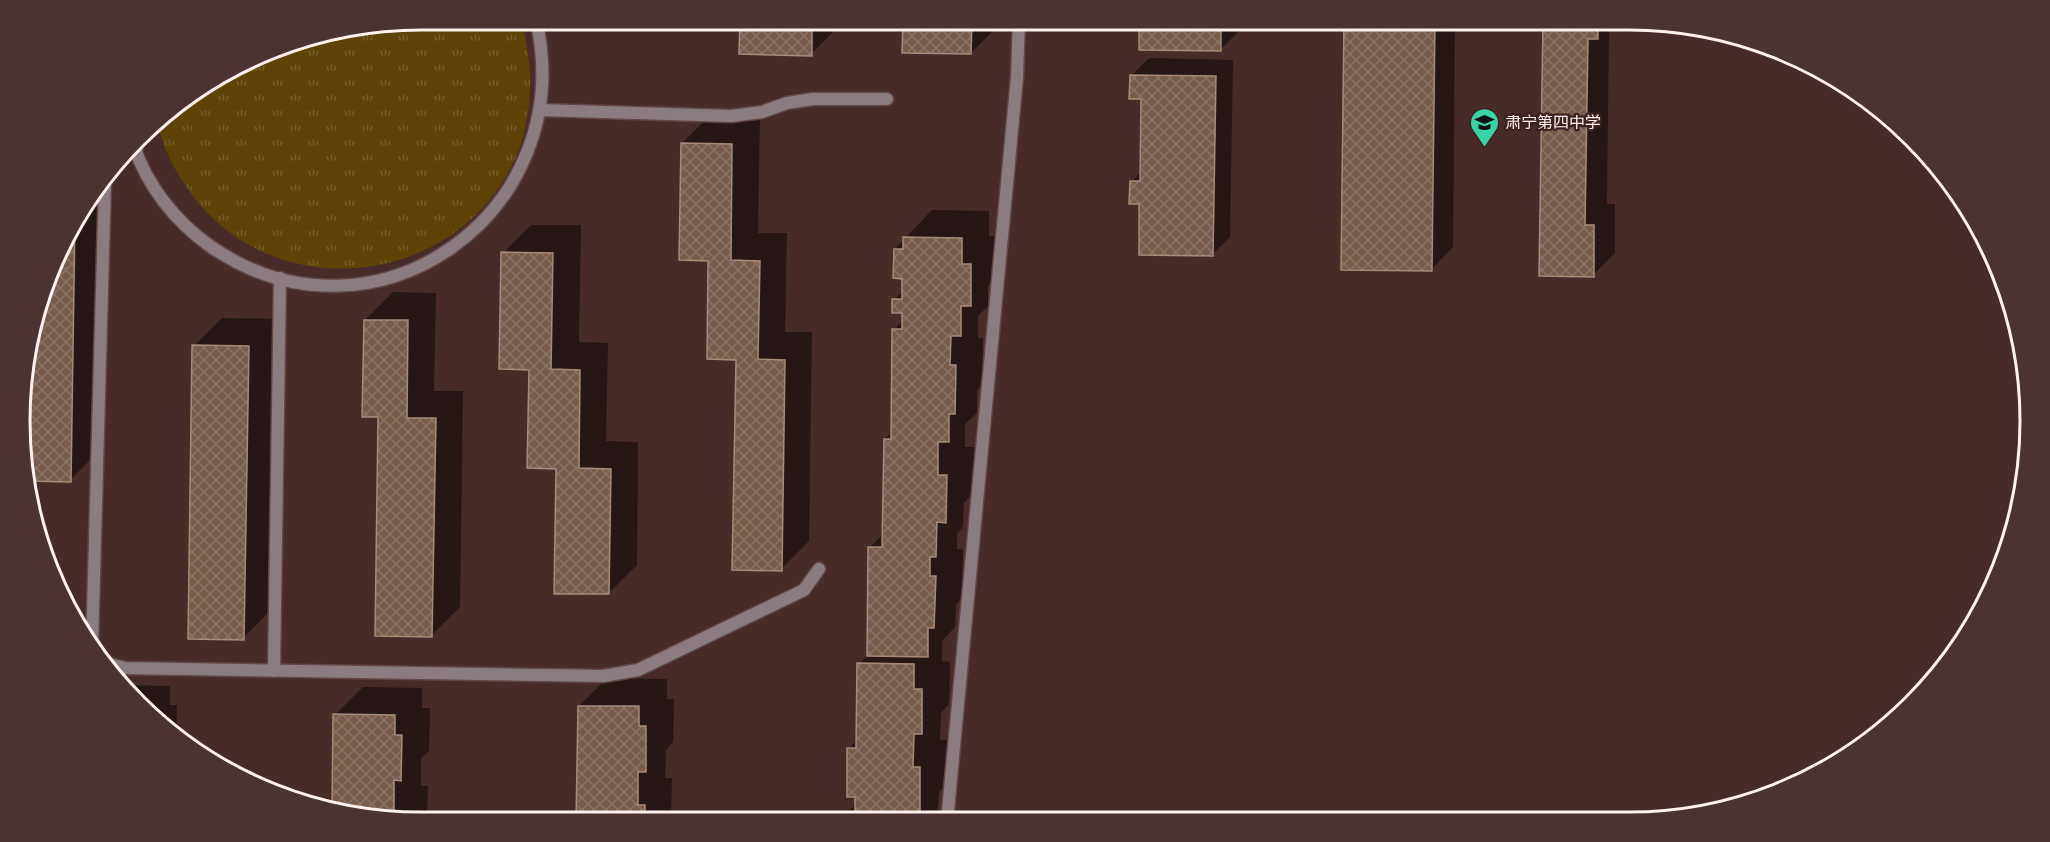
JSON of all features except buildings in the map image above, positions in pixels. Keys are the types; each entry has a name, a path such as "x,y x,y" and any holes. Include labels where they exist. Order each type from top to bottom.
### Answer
{"street":[{"path":"137,153 153,187 173,214 198,237 226,257 257,272 323,285 357,284 390,277 422,266 451,249 477,227 500,202 518,173 532,142 540,110 544,75 538,30"},
{"path":"948,812 1013,124 1018,30"},
{"path":"540,110 731,116 762,112 813,99 887,99"},
{"path":"92,632 105,192"},
{"path":"274,671 280,278"},
{"path":"116,666 125,668 603,676 638,670 804,590 819,569"}],"green space":[{"path":"524,30 530,68 530,84 527,117 519,149 494,195 458,230 416,254 369,267 321,268 273,256 230,233 193,196 170,159 159,131 163,127 225,82 271,60 320,43 370,33 395,31"}],"place":[{"name":"肃宁第四中学","path":"1484,148"}]}
